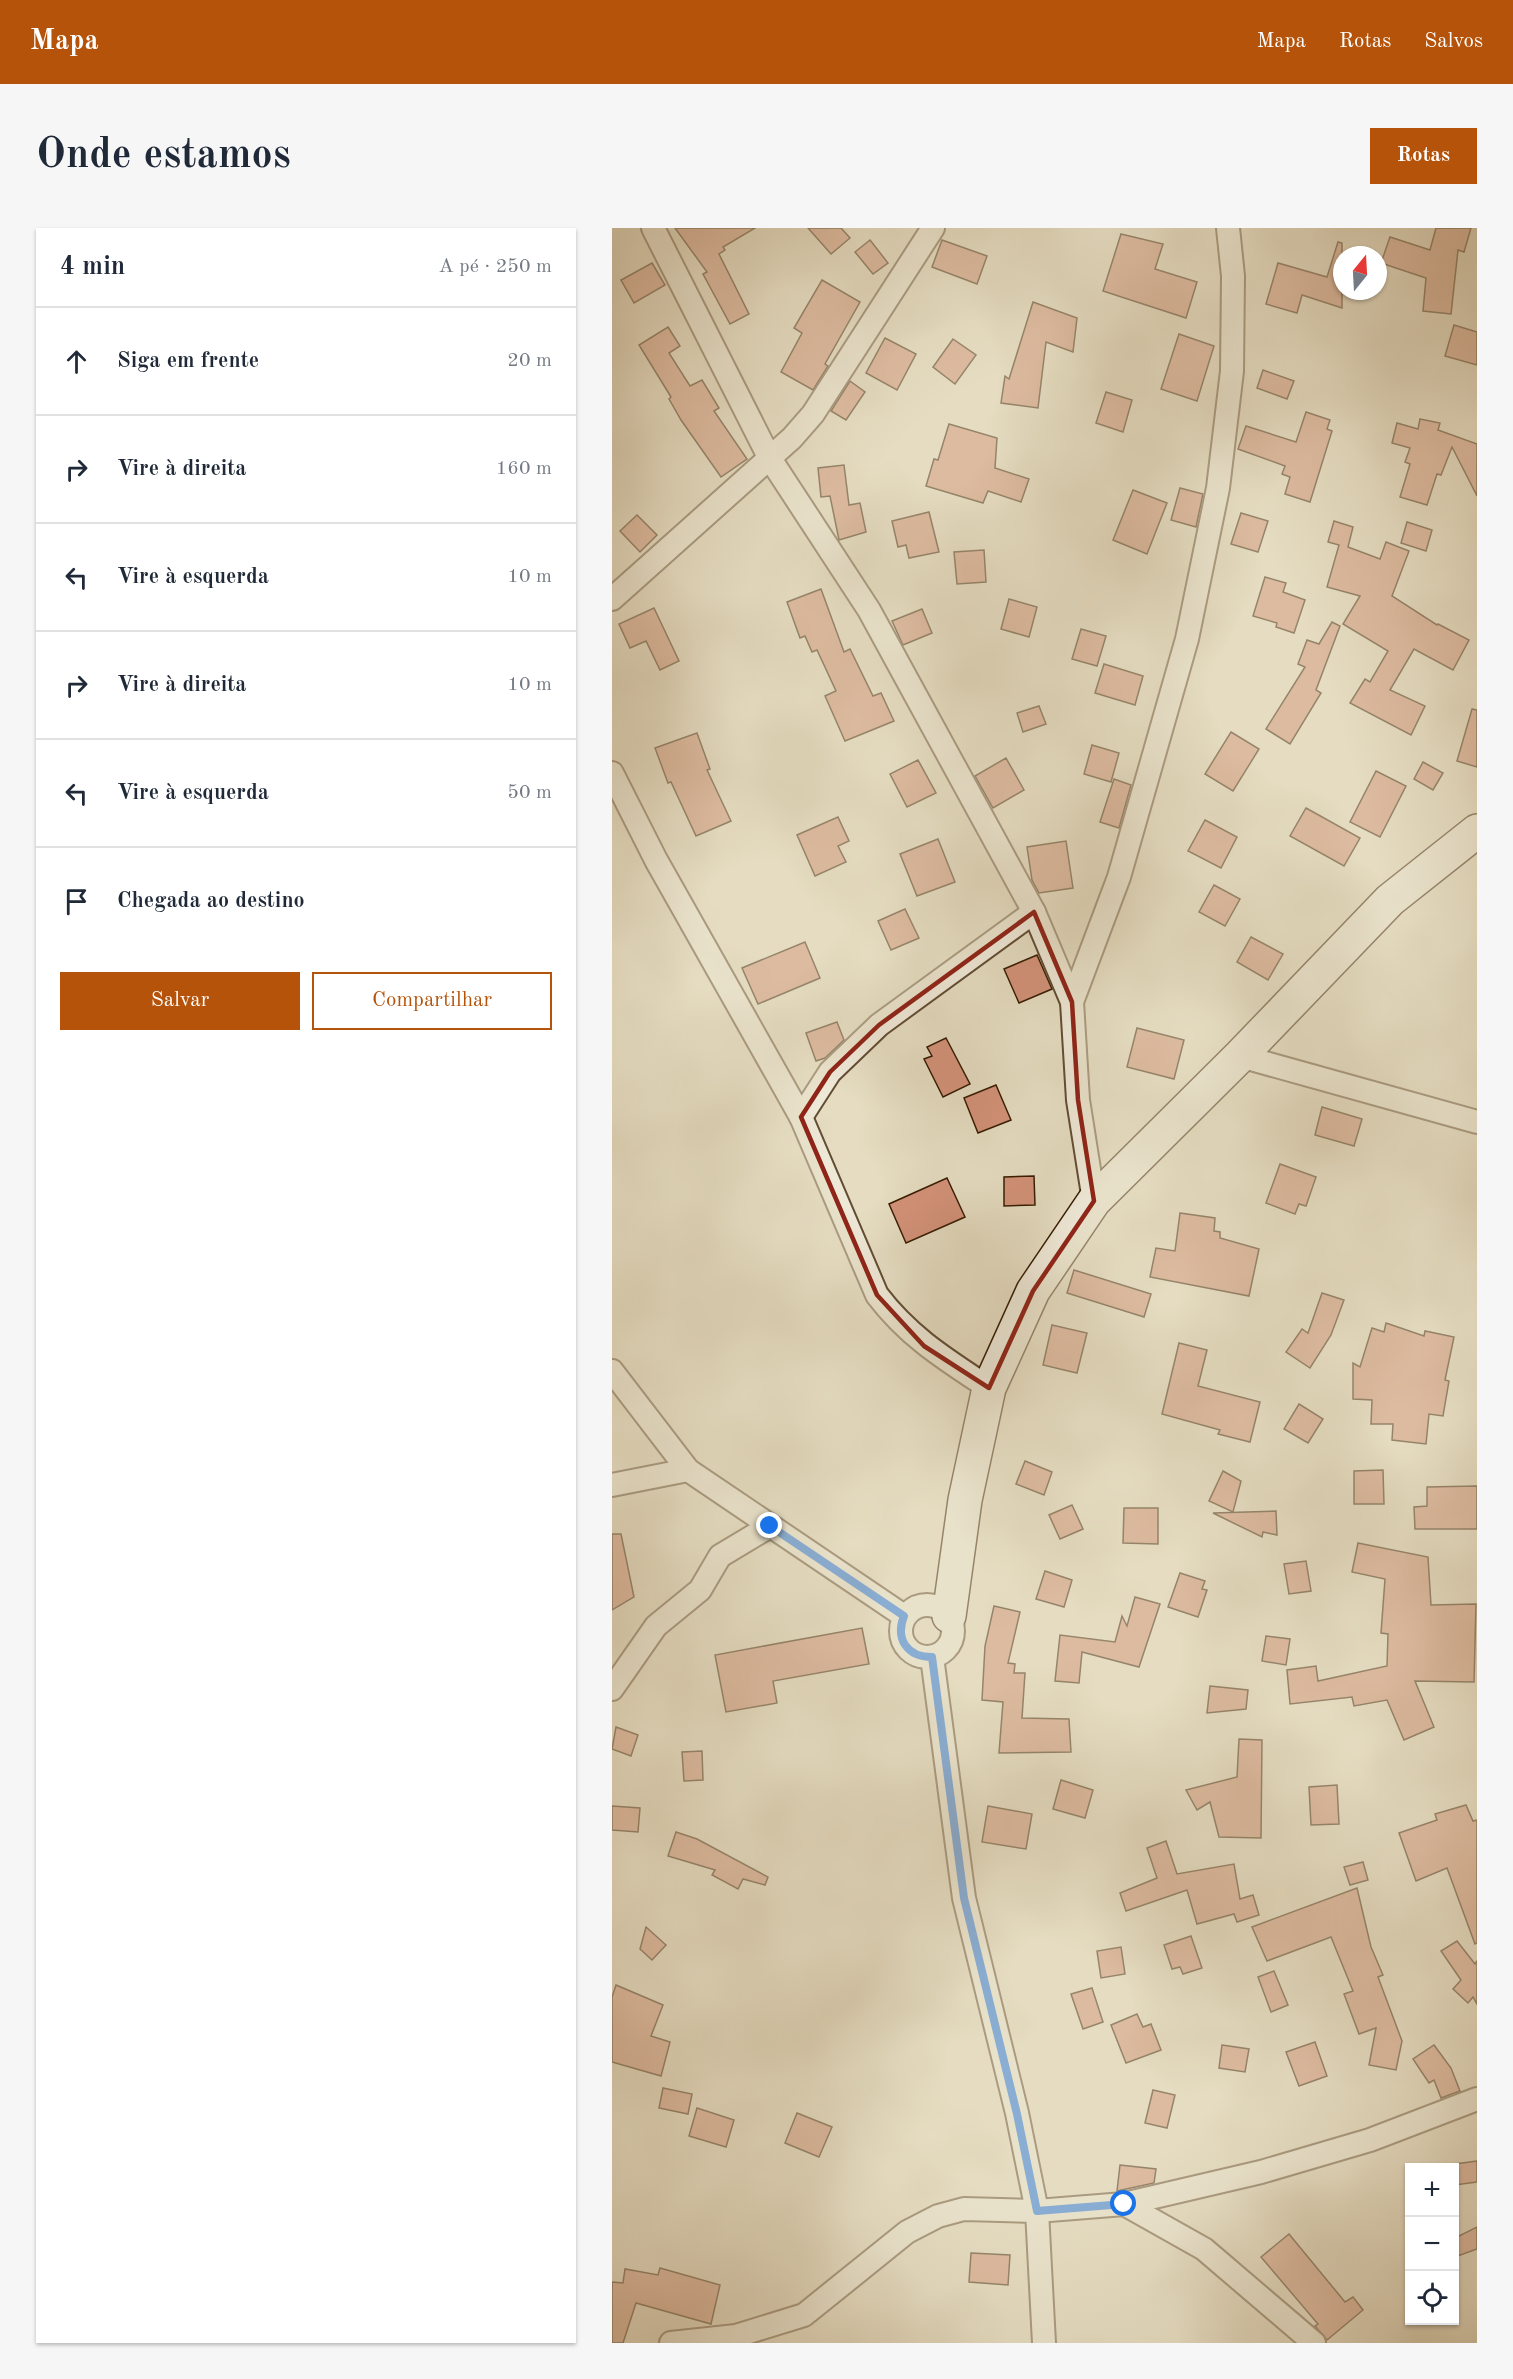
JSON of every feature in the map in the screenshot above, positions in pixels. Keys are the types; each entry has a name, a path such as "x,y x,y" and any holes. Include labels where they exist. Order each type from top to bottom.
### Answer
{"street":[{"path":"653,228 769,457 869,610 1034,912 1072,1002 1078,1100 1094,1201"},
{"path":"612,599 792,438 813,414 933,228"},
{"path":"1072,1002 1119,878 1181,662 1218,488 1232,371 1233,276 1228,228"},
{"path":"612,773 656,860 801,1117 877,1295 896,1320 924,1346 989,1388"},
{"path":"949,1616 932,1604 911,1608 904,1616 900,1626 904,1646 912,1653 932,1657 942,1653 953,1636 949,1616 965,1500 989,1388 1033,1291 1094,1201 1240,1056 1390,900 1477,831"},
{"path":"801,1117 830,1072 879,1025 1034,912"},
{"path":"1240,1056 1477,1122"},
{"path":"612,1371 688,1470 904,1616"},
{"path":"612,1485 688,1470"},
{"path":"612,1689 656,1626 700,1590 720,1556 770,1526"},
{"path":"932,1657 964,1898 1017,2114 1037,2211 1044,2343"},
{"path":"671,2343 736,2336 804,2315 908,2232 938,2216 964,2209 1037,2211 1124,2204 1262,2172 1370,2140 1477,2099"},
{"path":"1124,2204 1204,2249 1314,2343"}],"highlighted area":[{"path":"1034,912 1072,1002 1078,1100 1094,1201 1033,1291 989,1388 924,1346 877,1295 801,1117 830,1072 879,1025"}],"building":[{"path":"675,228 755,228 723,247 725,250 719,254 749,314 730,324 703,274 707,272"},
{"path":"808,228 841,228 850,238 831,254"},
{"path":"1436,228 1471,228 1464,252 1458,250 1451,314 1423,311 1426,278 1387,265 1387,246 1390,237 1430,250"},
{"path":"1121,234 1163,244 1155,269 1197,282 1186,318 1103,291"},
{"path":"870,240 888,263 873,274 855,252"},
{"path":"942,240 987,256 977,284 932,267"},
{"path":"1333,258 1333,300 1342,300 1342,308 1302,295 1297,313 1266,304 1278,263 1327,277"},
{"path":"652,263 665,285 634,303 621,280"},
{"path":"822,280 860,302 825,364 828,366 813,390 781,372 802,333 794,328"},
{"path":"1033,302 1077,318 1073,352 1046,342 1038,408 1001,403 1005,376 1009,379"},
{"path":"1454,325 1477,332 1477,365 1445,356"},
{"path":"668,327 680,346 669,353 690,386 702,380 719,408 714,411 747,459 721,477 681,420 669,399 671,397 639,345"},
{"path":"1179,334 1214,346 1197,401 1161,389"},
{"path":"885,338 916,354 897,390 866,373"},
{"path":"953,339 976,355 955,384 933,367"},
{"path":"1263,370 1294,381 1287,399 1257,388"},
{"path":"850,381 865,392 846,420 831,411"},
{"path":"1106,392 1132,400 1123,432 1096,423"},
{"path":"1306,412 1330,420 1327,429 1332,431 1310,502 1285,494 1290,477 1282,474 1285,466 1238,449 1246,426 1296,442"},
{"path":"1420,419 1440,423 1438,430 1477,444 1477,496 1452,447 1441,475 1437,474 1427,505 1400,497 1410,464 1405,462 1410,448 1392,443 1397,423 1418,429"},
{"path":"949,424 997,438 995,468 1029,479 1021,502 988,491 983,503 926,486 934,459 938,460"},
{"path":"844,465 849,505 860,503 866,532 839,540 830,496 821,497 818,468"},
{"path":"1180,488 1203,494 1196,527 1171,520"},
{"path":"1133,490 1167,503 1147,554 1113,540"},
{"path":"929,512 939,552 909,558 906,545 898,547 892,521"},
{"path":"1241,513 1268,521 1258,552 1231,544"},
{"path":"637,515 657,535 640,552 620,531"},
{"path":"1334,521 1353,527 1348,547 1380,559 1386,542 1409,551 1392,596 1437,625 1469,640 1453,670 1414,649 1390,690 1425,706 1411,735 1350,703 1365,679 1370,682 1388,651 1343,624 1360,596 1327,587 1339,545 1328,542"},
{"path":"1407,522 1432,530 1426,551 1401,543"},
{"path":"984,550 986,582 957,584 954,552"},
{"path":"1265,577 1286,583 1283,592 1305,600 1294,633 1276,627 1277,623 1253,616"},
{"path":"821,589 844,652 850,649 873,696 881,693 894,721 845,741 825,696 836,691 817,650 812,652 805,636 800,638 787,602"},
{"path":"1009,599 1037,607 1029,637 1001,629"},
{"path":"654,608 679,661 660,670 646,641 630,648 619,624"},
{"path":"922,609 932,633 903,645 892,621"},
{"path":"1332,622 1340,626 1316,690 1321,693 1290,744 1266,729 1305,667 1298,664 1307,640 1319,644"},
{"path":"1081,629 1106,636 1097,666 1072,659"},
{"path":"1104,664 1143,676 1135,705 1095,693"},
{"path":"1039,706 1046,724 1023,732 1017,713"},
{"path":"1472,709 1477,710 1477,767 1457,761"},
{"path":"1231,732 1259,749 1233,791 1205,774"},
{"path":"697,733 710,769 707,770 731,821 696,836 671,782 668,783 655,748"},
{"path":"1092,745 1119,753 1111,782 1084,774"},
{"path":"1006,758 1024,790 993,808 975,776"},
{"path":"918,760 936,793 907,807 890,774"},
{"path":"1423,762 1443,773 1433,790 1414,779"},
{"path":"1376,771 1406,786 1380,837 1350,822"},
{"path":"1114,779 1131,785 1119,828 1100,822"},
{"path":"1306,808 1360,838 1344,866 1290,836"},
{"path":"838,817 849,841 838,846 846,862 815,876 797,835"},
{"path":"1205,820 1237,837 1221,868 1188,851"},
{"path":"938,839 955,882 917,896 900,854"},
{"path":"1066,841 1073,888 1039,893 1032,880 1027,847"},
{"path":"1214,885 1240,899 1225,926 1199,912"},
{"path":"905,909 919,938 891,950 878,921"},
{"path":"1251,937 1283,954 1268,980 1237,962"},
{"path":"805,942 820,978 758,1004 742,968"},
{"path":"1037,955 1052,989 1019,1003 1004,969"},
{"path":"837,1022 844,1040 825,1058 816,1061 806,1033"},
{"path":"1137,1028 1184,1040 1174,1079 1127,1067"},
{"path":"946,1038 970,1084 943,1097 924,1059 932,1056 927,1047"},
{"path":"996,1085 1011,1120 978,1133 964,1098"},
{"path":"1322,1107 1362,1119 1354,1146 1315,1135"},
{"path":"1280,1164 1316,1177 1306,1206 1299,1204 1295,1214 1266,1203"},
{"path":"1034,1176 1035,1205 1004,1206 1004,1177"},
{"path":"947,1178 965,1217 906,1243 889,1204"},
{"path":"1180,1213 1215,1218 1214,1231 1220,1232 1220,1238 1259,1249 1249,1296 1150,1277 1156,1248 1175,1251"},
{"path":"1074,1270 1151,1294 1144,1317 1067,1293"},
{"path":"1322,1293 1344,1300 1331,1335 1310,1368 1286,1352 1302,1329 1308,1333"},
{"path":"1386,1323 1424,1336 1425,1331 1454,1337 1445,1380 1449,1381 1443,1416 1429,1414 1426,1444 1392,1440 1393,1424 1371,1424 1372,1400 1353,1399 1353,1363 1360,1367 1372,1328 1384,1332"},
{"path":"1052,1325 1087,1333 1077,1373 1043,1365"},
{"path":"1179,1343 1207,1350 1198,1386 1260,1402 1250,1442 1218,1434 1220,1430 1162,1414"},
{"path":"1299,1404 1323,1419 1308,1443 1284,1429"},
{"path":"1025,1461 1052,1472 1044,1495 1016,1484"},
{"path":"1383,1470 1384,1504 1354,1504 1354,1471"},
{"path":"1223,1471 1241,1481 1233,1512 1209,1501"},
{"path":"1477,1486 1477,1529 1415,1529 1414,1507 1427,1506 1427,1487"},
{"path":"1072,1505 1083,1529 1060,1539 1049,1515"},
{"path":"1124,1508 1158,1508 1158,1544 1123,1543"},
{"path":"1276,1511 1277,1535 1263,1532 1262,1537 1213,1513"},
{"path":"612,1534 621,1534 634,1597 612,1610"},
{"path":"1358,1543 1428,1557 1431,1605 1476,1604 1474,1682 1415,1681 1434,1727 1404,1740 1387,1700 1354,1706 1352,1697 1290,1704 1287,1670 1316,1666 1318,1681 1387,1666 1388,1634 1381,1633 1385,1579 1352,1572"},
{"path":"1306,1561 1311,1591 1289,1594 1284,1564"},
{"path":"1045,1571 1072,1580 1064,1607 1036,1599"},
{"path":"1180,1573 1205,1581 1202,1589 1207,1590 1198,1617 1168,1607"},
{"path":"1135,1597 1160,1604 1139,1667 1082,1652 1079,1683 1055,1681 1060,1635 1115,1642 1122,1616 1127,1626"},
{"path":"994,1606 1020,1612 1008,1663 1015,1664 1014,1673 1025,1673 1022,1718 1069,1719 1071,1752 999,1753 1003,1702 982,1700 985,1646"},
{"path":"862,1628 869,1664 773,1681 777,1703 726,1712 715,1655"},
{"path":"1266,1636 1290,1639 1286,1665 1262,1661"},
{"path":"1210,1686 1248,1690 1246,1709 1207,1713"},
{"path":"616,1727 638,1735 631,1756 612,1749"},
{"path":"1239,1739 1262,1740 1261,1838 1219,1837 1210,1802 1197,1810 1186,1790 1237,1777"},
{"path":"702,1751 703,1780 684,1781 682,1752"},
{"path":"1061,1780 1093,1790 1085,1818 1053,1809"},
{"path":"1337,1785 1339,1824 1311,1825 1309,1787"},
{"path":"1466,1805 1473,1821 1477,1820 1477,1943 1475,1944 1447,1868 1416,1881 1399,1833 1437,1820 1435,1814"},
{"path":"612,1806 640,1808 638,1832 612,1830"},
{"path":"988,1806 1032,1814 1026,1849 982,1842"},
{"path":"676,1832 697,1839 768,1877 765,1885 743,1879 738,1889 712,1875 715,1870 668,1856"},
{"path":"1166,1841 1177,1874 1234,1864 1240,1899 1253,1895 1259,1915 1237,1922 1234,1914 1197,1924 1187,1890 1126,1911 1120,1893 1157,1878 1147,1848"},
{"path":"1363,1862 1368,1880 1350,1885 1344,1867"},
{"path":"1357,1888 1371,1947 1383,1975 1378,1977 1402,2041 1396,2070 1369,2065 1376,2028 1359,2034 1344,1994 1353,1991 1331,1937 1267,1961 1252,1927"},
{"path":"646,1927 666,1945 652,1960 640,1949"},
{"path":"1191,1936 1202,1968 1183,1974 1180,1967 1172,1969 1164,1945"},
{"path":"1457,1941 1475,1964 1477,1961 1477,2004 1473,1997 1468,2003 1453,1989 1461,1980 1441,1951"},
{"path":"1121,1947 1125,1974 1101,1978 1097,1951"},
{"path":"1274,1971 1288,2005 1271,2012 1258,1977"},
{"path":"616,1985 663,2005 651,2036 670,2042 661,2076 612,2062 612,1997"},
{"path":"1092,1988 1103,2022 1083,2029 1071,1994"},
{"path":"1137,2014 1143,2027 1151,2024 1161,2050 1126,2063 1111,2025"},
{"path":"1315,2042 1327,2076 1299,2086 1286,2052"},
{"path":"1222,2045 1249,2049 1245,2072 1219,2068"},
{"path":"1434,2045 1451,2068 1460,2091 1441,2098 1434,2080 1429,2083 1413,2059"},
{"path":"663,2088 692,2094 688,2114 659,2108"},
{"path":"1153,2090 1175,2095 1167,2128 1145,2123"},
{"path":"697,2108 734,2120 726,2147 689,2136"},
{"path":"797,2113 832,2127 819,2157 785,2143"},
{"path":"1477,2161 1477,2182 1459,2184 1459,2163"},
{"path":"1120,2165 1156,2169 1154,2183 1117,2191"},
{"path":"1477,2227 1477,2249 1459,2256 1459,2236"},
{"path":"1289,2234 1345,2302 1353,2297 1363,2310 1327,2340 1315,2326 1318,2324 1261,2257"},
{"path":"971,2253 1010,2255 1008,2285 969,2282"},
{"path":"660,2268 720,2285 711,2324 636,2303 623,2343 612,2343 612,2282 623,2283 625,2269 658,2275"}],"route":[{"path":"770,1526 904,1616 900,1626 900,1636 904,1646 912,1653 922,1657 932,1657 964,1898 1017,2114 1037,2211 1124,2204"}]}
